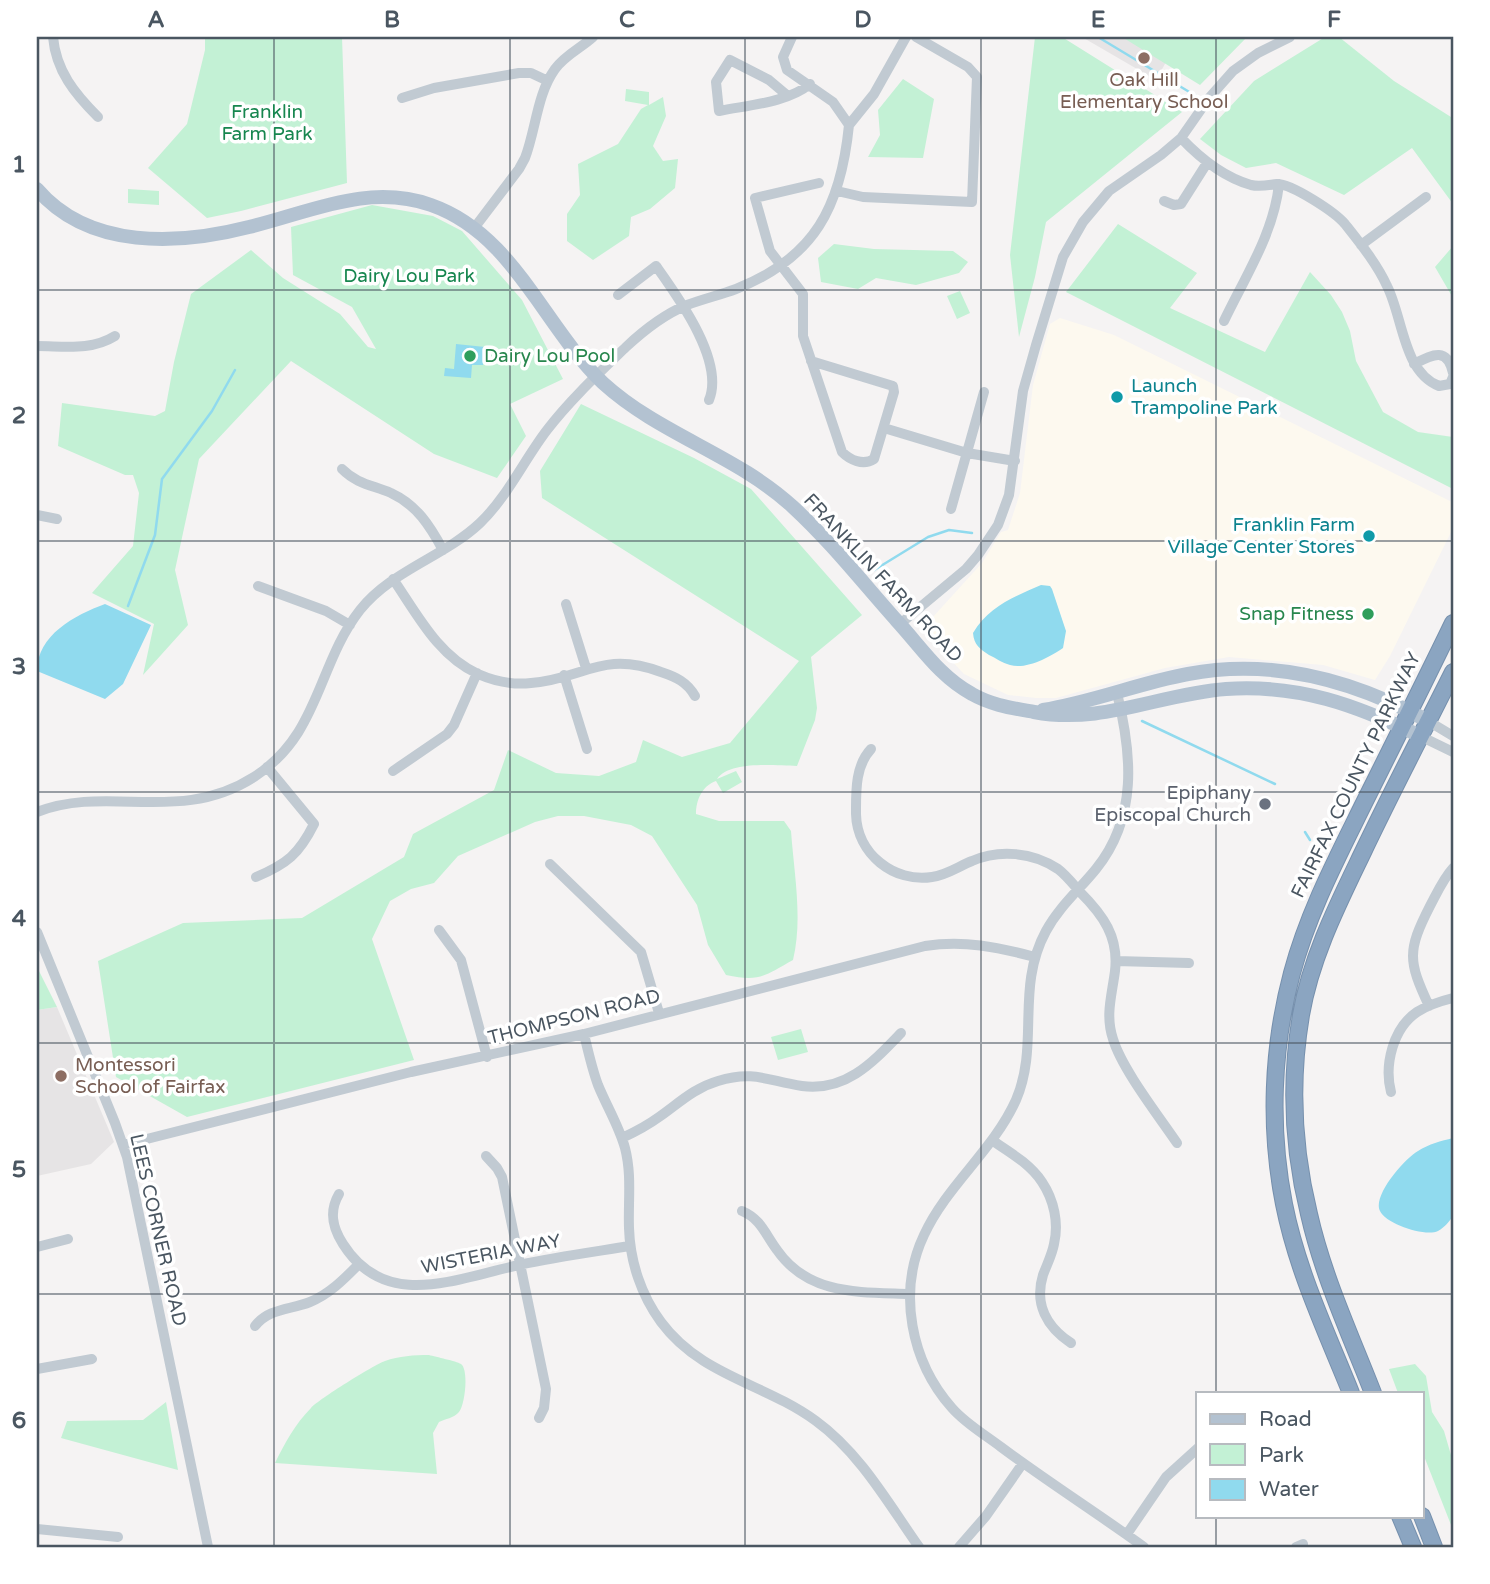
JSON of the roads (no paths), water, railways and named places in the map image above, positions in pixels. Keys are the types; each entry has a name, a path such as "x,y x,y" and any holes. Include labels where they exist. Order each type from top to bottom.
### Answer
{"highway":[{"name":"FAIRFAX COUNTY PARKWAY","path":"1351,1392 1300,1263 1291,1232 1275,1132 1276,1070 1285,1004 1301,943 1324,883 1453,623"},
{"name":"FAIRFAX COUNTY PARKWAY","path":"1373,1392 1322,1263 1311,1224 1299,1155 1294,1079 1301,1013 1319,950 1352,875 1453,672"},
{"path":"1401,1518 1413,1547"},
{"path":"1423,1518 1434,1547"}],"main road":[{"name":"FRANKLIN FARM ROAD","path":"37,192 61,210 90,226 143,239 225,232 355,198 398,197 445,210 475,227 500,251 568,344 597,376 667,429 732,462 772,489 825,538 941,672 959,686 989,702 1062,717 1121,710 1225,690 1295,691 1340,702 1420,736"},
{"name":"FRANKLIN FARM ROAD","path":"1032,712 1195,673 1233,668 1259,669 1335,682 1364,690 1428,721"}],"street":[{"path":"53,37 62,73 76,95 98,117"},
{"path":"475,227 525,158 548,81 564,58 593,37"},
{"path":"792,37 784,52 785,66 790,73 833,102 849,125"},
{"path":"37,813 76,803 170,803 204,798 231,789 267,767 293,740 306,721 337,648 368,601 393,579 467,534 492,510 549,427 639,335 685,306 752,282 780,266 798,251 821,224 837,191 844,165 849,125 874,94 906,37"},
{"path":"837,191 863,197 972,202 976,77 968,67 916,37"},
{"path":"900,624 966,569 988,541 1006,507 1023,391 1056,276 1072,239 1089,213 1110,191 1181,138 1233,71 1258,53 1290,37"},
{"path":"788,96 778,86 730,60 716,82 719,111 788,96 810,84"},
{"path":"402,98 434,88 519,73 531,73 548,81"},
{"path":"1181,138 1207,163 1251,185 1279,184 1334,213 1361,246 1389,289 1414,364 1423,377 1439,386 1450,384 1453,375 1446,356 1434,355 1414,364"},
{"path":"1164,201 1174,205 1181,204 1207,163"},
{"path":"811,361 893,386 894,392 884,428 874,459 870,462 858,461 842,452 811,361 803,336 803,294 765,242 755,198 819,183"},
{"path":"1224,321 1271,224 1279,184"},
{"path":"1361,246 1426,197"},
{"path":"618,295 656,266 685,306 695,327 711,369 712,392 709,400"},
{"path":"37,346 90,347 115,335"},
{"path":"951,509 985,392"},
{"path":"884,428 967,453 1014,461"},
{"path":"342,468 357,482 391,494 410,505 429,524 443,550"},
{"path":"37,515 57,519"},
{"path":"393,579 438,644 462,665 477,673 516,683 538,682 615,663 647,667 677,678 685,683 695,696"},
{"path":"258,586 326,611 350,625"},
{"path":"566,604 586,668"},
{"path":"393,771 447,734 454,725 477,673"},
{"path":"564,675 587,749"},
{"path":"1117,693 1130,771 1125,810 1119,828 1102,862 1077,888 1048,928 1035,957 1027,998 1028,1039 1023,1076 1006,1121 931,1221 916,1254 910,1294 918,1350 928,1374 965,1421 1144,1547"},
{"name":"FRANKLIN FARM ROAD","path":"1428,721 1453,736"},
{"name":"FRANKLIN FARM ROAD","path":"1420,736 1453,752"},
{"path":"871,749 861,763 858,773 856,815 867,849 884,866 908,877 933,877 982,857 998,854 1035,858 1056,868 1107,922 1114,942 1116,961 1108,1012 1112,1037 1122,1059 1177,1143"},
{"path":"256,877 291,858 305,842 314,824 267,767"},
{"path":"550,864 641,952 659,1013"},
{"path":"1429,1006 1413,967 1413,943 1417,931 1453,868"},
{"path":"439,930 461,960 487,1057"},
{"name":"LEES CORNER ROAD","path":"37,932 123,1145 137,1198 208,1547"},
{"name":"THOMPSON ROAD","path":"123,1145 411,1072 584,1034 925,946 946,943 978,944 1035,957"},
{"path":"1116,961 1189,963"},
{"path":"1391,1091 1387,1072 1396,1038 1410,1017 1429,1006 1453,998"},
{"path":"584,1034 598,1085 622,1138 629,1174 630,1246 643,1291 661,1321 677,1340 702,1362 786,1402 836,1438 862,1465 919,1547"},
{"path":"622,1138 660,1117 692,1092 733,1077 762,1076 815,1087 845,1080 869,1066 901,1034"},
{"path":"993,1141 1023,1161 1042,1181 1048,1192 1056,1230 1051,1255 1043,1275 1040,1298 1047,1321 1071,1343"},
{"path":"486,1156 502,1177 520,1265 545,1389 544,1408 539,1418"},
{"name":"WISTERIA WAY","path":"338,1194 332,1209 335,1229 342,1243 359,1264 386,1280 420,1287 520,1265 630,1246"},
{"path":"742,1211 758,1220 785,1260 807,1279 848,1292 910,1294"},
{"path":"37,1247 68,1238"},
{"path":"255,1326 265,1315 311,1301 324,1294 359,1264"},
{"path":"37,1369 92,1359"},
{"path":"1127,1534 1166,1477 1196,1450"},
{"path":"959,1547 986,1516 1023,1463"},
{"path":"37,1529 118,1537"}],"water":[{"name":"Dairy Lou Pool","path":"456,344 485,347 483,365 472,365 471,378 444,376 445,368 454,369"},
{"path":"1041,585 1050,586 1052,589 1066,631 1063,648 1038,662 1023,666 1002,662 980,649 973,633 979,624 1003,603"},
{"path":"105,604 151,625 123,684 105,699 37,671 43,647 60,628"},
{"path":"1453,1138 1453,1216 1443,1228 1432,1232 1416,1231 1398,1225 1384,1216 1380,1211 1381,1196 1398,1169 1422,1149"}],"waterway":[{"path":"1098,37 1196,96"},
{"path":"128,606 155,535 162,479 212,411 235,370"},
{"path":"871,572 928,537 949,530 972,533"},
{"path":"1142,721 1275,784"},
{"path":"1305,832 1310,840"}],"place":[{"name":"Oak Hill Elementary School","path":"1144,58"},
{"name":"Dairy Lou Pool","path":"470,356"},
{"name":"Launch Trampoline Park","path":"1117,397"},
{"name":"Franklin Farm Village Center Stores","path":"1369,536"},
{"name":"Snap Fitness","path":"1368,614"},
{"name":"Epiphany Episcopal Church","path":"1265,804"},
{"name":"Montessori School of Fairfax","path":"61,1076"}],"park label":[{"name":"Franklin Farm Park","path":"267,123"},
{"name":"Dairy Lou Park","path":"409,276"}]}
